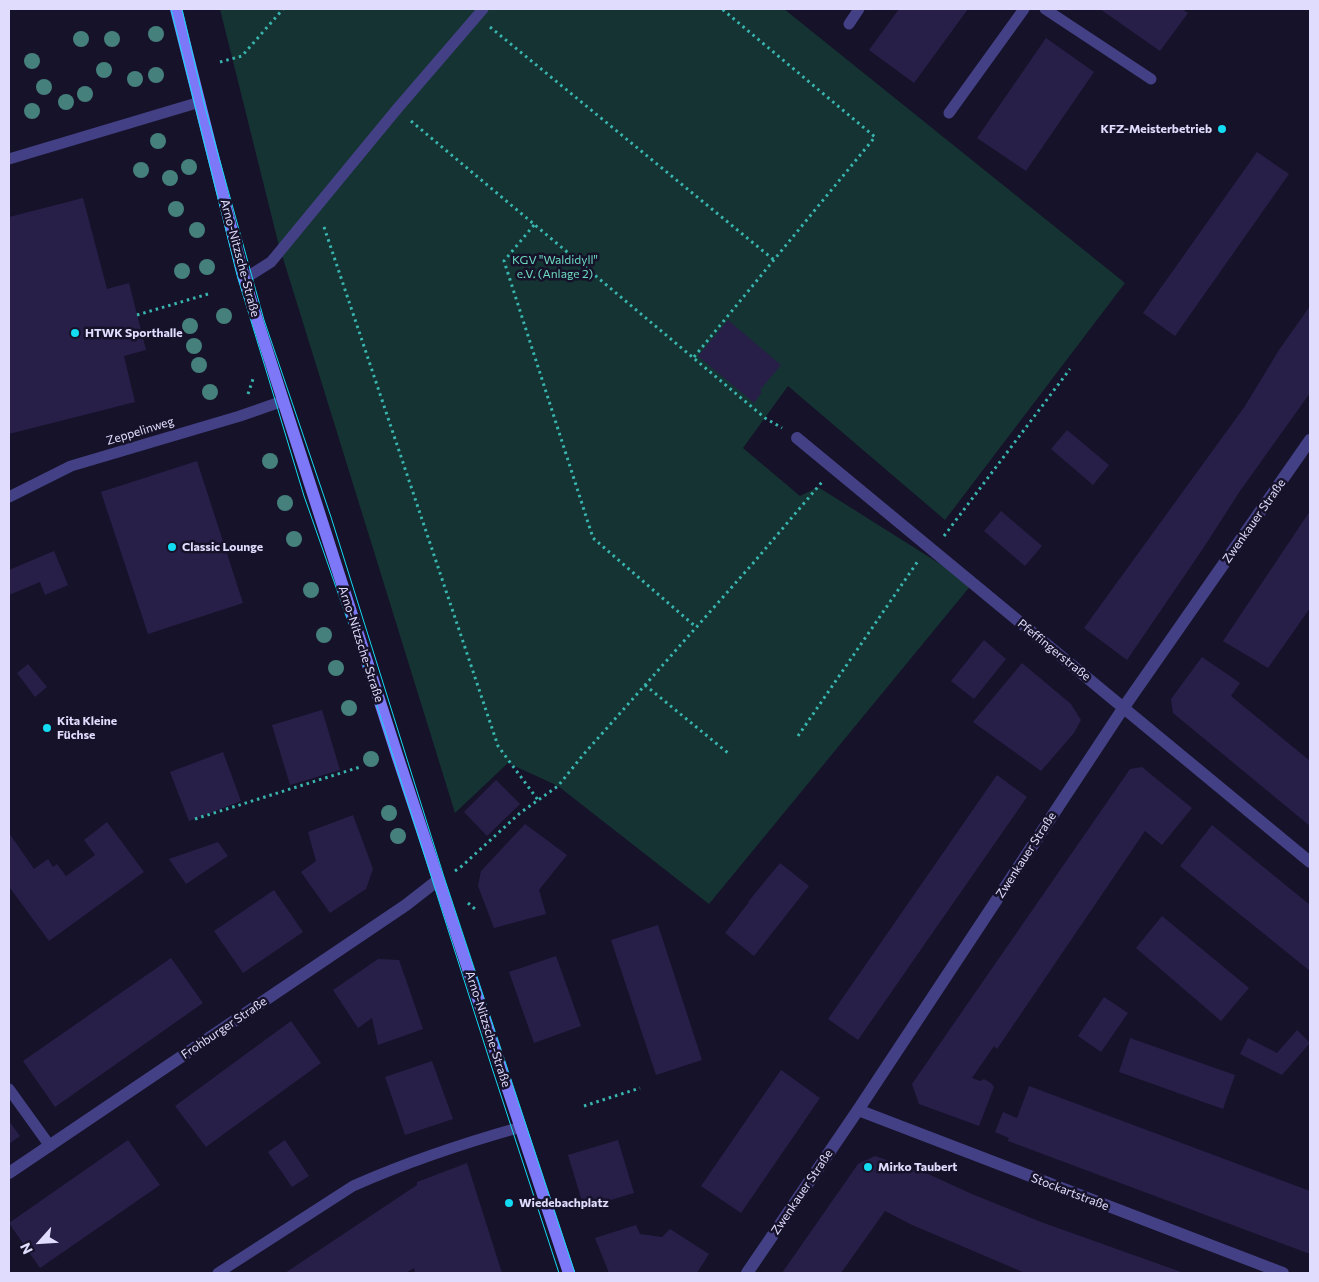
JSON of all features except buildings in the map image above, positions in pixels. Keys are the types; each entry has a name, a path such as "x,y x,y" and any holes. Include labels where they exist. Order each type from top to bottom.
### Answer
{"main road":[{"name":"Arno-Nitzsche-Straße","path":"176,9 244,279 438,880 569,1273"}],"street":[{"name":"Pfeffingerstraße","path":"797,438 1310,862"},
{"name":"Zwenkauer Straße","path":"746,1273 858,1110 1124,707 1310,440"},
{"name":"Frohburger Straße","path":"9,1173 406,905 438,880"},
{"name":"Stockartstraße","path":"858,1110 1283,1273"}],"lane":[{"path":"850,24 860,9"},
{"path":"949,113 1024,9"},
{"path":"1045,9 1151,79"},
{"path":"244,279 271,262 396,109 480,13"},
{"path":"9,159 200,102"},
{"name":"Zeppelinweg","path":"9,497 72,466 240,416 283,401"},
{"path":"9,1089 50,1146"},
{"path":"218,1273 353,1186 385,1172 521,1127"}],"path":[{"path":"220,62 242,56 283,9"},
{"path":"694,357 875,137 722,9"},
{"path":"480,13 774,260"},
{"path":"396,109 765,418 797,438"},
{"path":"317,207 498,746 538,800"},
{"path":"534,225 504,261 593,538 696,627"},
{"path":"137,315 208,294"},
{"path":"240,416 265,345"},
{"path":"798,736 930,548 1070,369"},
{"path":"438,880 462,866 520,813 558,786 644,685 835,470"},
{"path":"644,685 728,753"},
{"path":"195,819 360,767"},
{"path":"584,1106 640,1088"}],"green space":[{"name":"KGV \"Waldidyll\" e.V. (Anlage 2)","path":"220,9 784,9 1125,283 945,520 788,386 743,448 800,496 818,487 972,584 709,904 558,786 508,763 455,813 278,242"}],"tram line":[{"path":"171,9 237,275 304,496 371,687 559,1273"},
{"path":"182,9 205,107 264,320 331,517 444,877 575,1273"}],"place":[{"name":"KFZ-Meisterbetrieb","path":"1222,129"},
{"name":"HTWK Sporthalle","path":"75,333"},
{"name":"Classic Lounge","path":"172,547"},
{"name":"Kita Kleine Füchse","path":"47,728"},
{"name":"Mirko Taubert","path":"868,1167"},
{"name":"Wiedebachplatz","path":"509,1203"}]}
